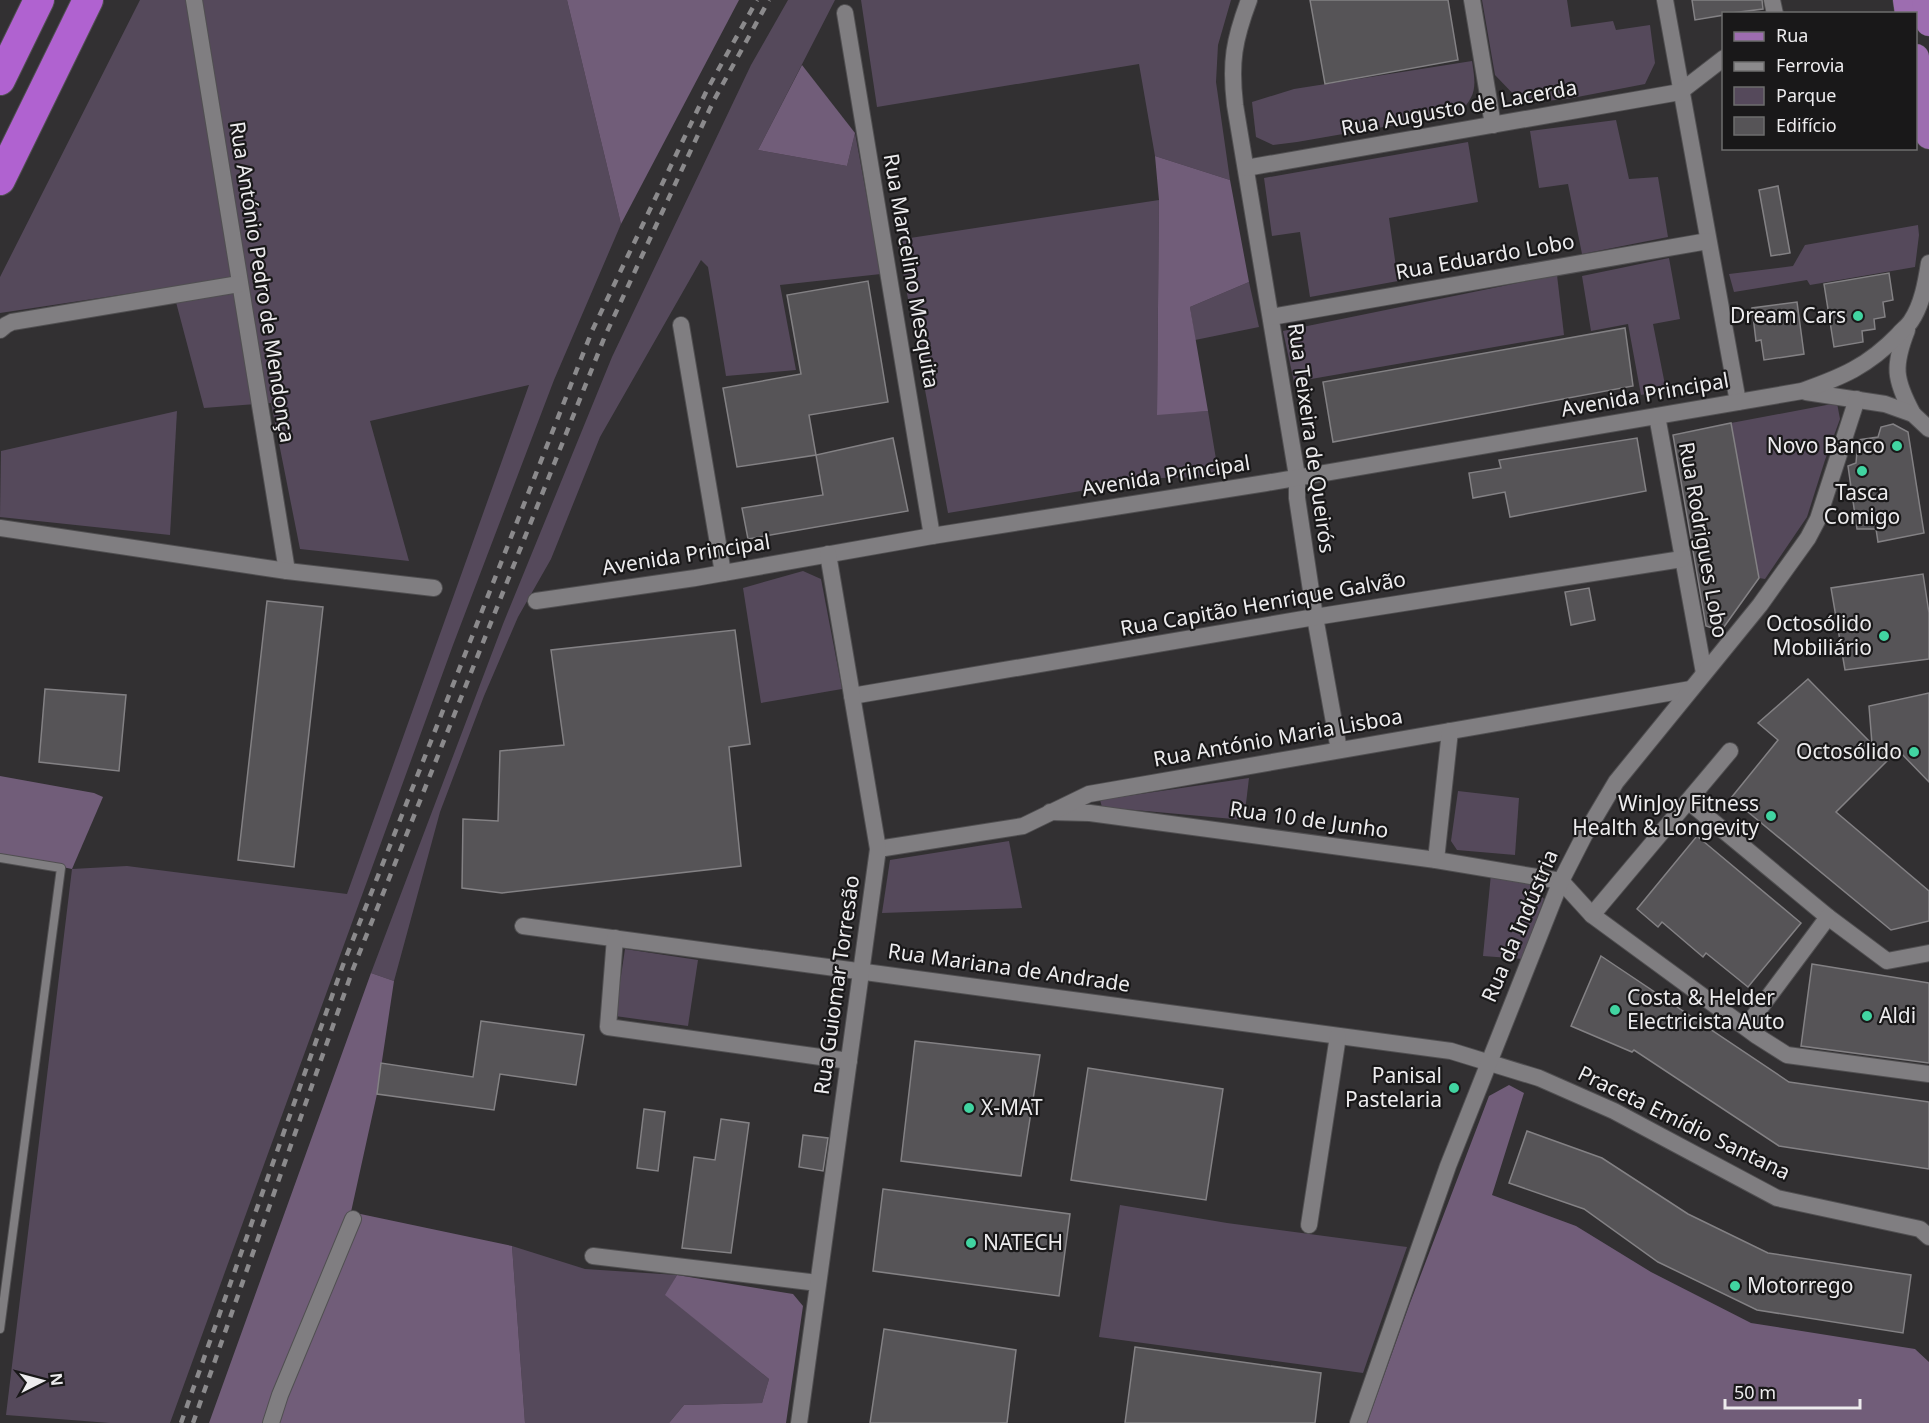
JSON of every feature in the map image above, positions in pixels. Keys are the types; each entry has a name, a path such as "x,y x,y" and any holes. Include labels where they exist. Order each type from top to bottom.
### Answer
{"highway":[{"path":"0,80 39,0"},
{"path":"0,180 88,0"}],"main road":[{"path":"1925,0 1929,23"},
{"path":"1917,63 1929,136"}],"street":[{"name":"Rua António Pedro de Mendonça","path":"194,0 287,571"},
{"name":"Rua Teixeira de Queirós","path":"1249,0 1237,33 1232,67 1235,105 1298,476 1297,498 1315,617 1339,750"},
{"path":"1472,0 1493,125"},
{"path":"1665,0 1738,402"},
{"name":"Rua Marcelino Mesquita","path":"845,13 932,536"},
{"path":"1680,92 1722,60"},
{"name":"Rua Augusto de Lacerda","path":"1246,168 1680,92"},
{"name":"Rua Eduardo Lobo","path":"1270,317 1708,241"},
{"name":"Avenida Principal","path":"1923,421 1901,393 1896,363 1925,287 1929,263"},
{"path":"0,330 12,322 239,284"},
{"name":"Avenida Principal","path":"536,601 723,573 932,536 1266,483 1803,391 1839,378 1867,362 1888,345 1911,321"},
{"path":"681,326 723,573"},
{"name":"Avenida Principal","path":"1803,391 1886,404 1923,421"},
{"name":"Rua da Indústria","path":"1358,1423 1448,1166 1561,881 1616,782 1760,605 1808,538 1818,519 1857,399"},
{"name":"Rua Rodrigues Lobo","path":"1657,416 1704,673"},
{"path":"0,528 287,571 434,588"},
{"name":"Rua Guiomar Torresão","path":"799,1423 878,849 828,554"},
{"name":"Rua Capitão Henrique Galvão","path":"852,696 1315,617 1682,558"},
{"name":"Rua António Maria Lisboa","path":"878,849 1023,826 1089,794 1691,688"},
{"path":"1436,860 1450,731"},
{"path":"1592,915 1730,751"},
{"path":"1688,801 1828,917 1887,961 1929,953"},
{"name":"Rua 10 de Junho","path":"1050,812 1090,813 1436,860 1561,881"},
{"path":"1561,881 1592,915 1787,1055 1929,1074"},
{"path":"1746,1027 1828,917"},
{"name":"Rua Mariana de Andrade","path":"523,926 1451,1051 1488,1064"},
{"path":"615,938 608,1027 849,1061"},
{"path":"1309,1225 1338,1036"},
{"name":"Praceta Emídio Santana","path":"1488,1064 1539,1078 1614,1111 1777,1197 1920,1229 1929,1237"},
{"path":"271,1423 280,1395 353,1220"},
{"path":"593,1256 819,1283"}],"lane":[{"path":"0,858 61,868 0,1329"}],"green space":[{"path":"140,0 567,0 621,224 554,380 453,645 170,1423 110,1423 6,1415 72,869 127,866 347,894 529,385 370,421 409,561 300,549 271,403 204,408 172,287 0,313 0,277"},
{"path":"788,0 835,0 758,150 847,166 855,133 881,274 780,285 796,370 726,376 708,267 701,260 600,437 551,559 518,617 484,696 440,812 394,981 371,973 503,624 612,357 751,65"},
{"path":"861,0 1231,0 1218,45 1216,82 1230,180 1155,156 1139,64 877,107"},
{"path":"1482,0 1567,0 1571,27 1613,21 1616,30 1650,25 1655,63 1645,84 1567,99 1534,102 1517,98 1495,75"},
{"path":"1472,61 1474,90 1469,101 1458,114 1273,145 1256,137 1252,102 1294,89"},
{"path":"1616,120 1629,179 1658,177 1668,237 1582,254 1568,184 1539,188 1530,131"},
{"path":"1468,142 1478,202 1389,218 1398,281 1310,297 1300,232 1272,236 1264,178"},
{"path":"1159,200 1157,414 1208,411 1219,477 1159,478 948,513 897,240"},
{"path":"1918,225 1915,267 1810,285 1807,280 1734,292 1729,274 1793,266 1805,245"},
{"path":"1669,258 1680,319 1653,324 1666,390 1641,395 1628,324 1591,331 1582,276"},
{"path":"1557,275 1564,335 1294,382 1283,331"},
{"path":"1249,282 1259,327 1195,340 1190,307"},
{"path":"1837,403 1840,419 1807,517 1765,579 1759,578 1731,423"},
{"path":"177,411 170,535 0,517 1,451"},
{"path":"803,571 821,579 842,689 761,703 743,588"},
{"path":"1249,778 1244,820 1102,807 1100,800"},
{"path":"1458,791 1519,798 1515,855 1457,850 1451,841"},
{"path":"1009,841 1022,908 882,913 890,860"},
{"path":"1491,874 1528,881 1544,899 1523,959 1483,956"},
{"path":"625,949 698,960 688,1026 615,1016"},
{"path":"1120,1205 1227,1223 1407,1247 1363,1373 1099,1337"},
{"path":"512,1246 585,1269 677,1275 666,1295 769,1379 762,1403 684,1405 669,1423 525,1423"}],"shaded area":[{"path":"567,0 739,0 621,224"},
{"path":"802,65 855,133 847,166 758,150"},
{"path":"1155,156 1230,180 1249,282 1190,307 1208,411 1157,415 1159,200"},
{"path":"0,776 94,793 103,797 72,869 0,854"},
{"path":"371,973 394,981 377,1094 351,1212 512,1246 525,1423 209,1423"},
{"path":"1509,1085 1524,1093 1492,1195 1576,1226 1651,1272 1751,1323 1915,1349 1929,1362 1929,1423 1367,1423 1489,1096"},
{"path":"677,1275 793,1294 803,1306 786,1423 669,1423 684,1405 762,1403 769,1379 665,1295"}],"building":[{"path":"1310,0 1448,0 1458,60 1325,84"},
{"path":"1692,0 1762,0 1763,9 1722,12 1722,15 1695,20"},
{"path":"1778,186 1790,253 1771,256 1759,190"},
{"path":"1889,273 1893,300 1883,302 1885,317 1874,319 1875,329 1862,331 1863,342 1834,347 1824,284"},
{"path":"868,281 888,402 809,415 816,455 737,467 723,388 801,374 787,295"},
{"path":"1797,302 1804,354 1764,360 1761,340 1756,341 1752,308"},
{"path":"1625,328 1633,386 1333,442 1323,382"},
{"path":"1731,423 1759,578 1721,631 1706,626 1673,435"},
{"path":"1893,424 1908,432 1924,533 1878,542 1876,529 1857,529 1848,466 1856,463 1858,440 1878,437 1881,427"},
{"path":"893,438 908,511 748,539 742,508 823,495 816,455"},
{"path":"1637,438 1646,491 1510,517 1505,492 1473,498 1469,473 1501,468 1499,460"},
{"name":"Octosólido Mobiliário","path":"1923,574 1929,613 1929,659 1845,670 1831,588"},
{"path":"1589,588 1595,620 1571,625 1565,592"},
{"path":"267,601 323,607 294,867 238,860"},
{"path":"735,630 750,744 729,747 741,866 502,893 462,888 463,819 498,821 500,751 564,745 551,650"},
{"path":"1808,679 1872,744 1869,706 1929,693 1929,782 1898,750 1836,812 1929,891 1929,921 1891,930 1731,798 1778,740 1758,723"},
{"path":"45,689 126,695 119,771 39,762"},
{"path":"1697,836 1801,923 1748,987 1706,953 1703,957 1662,922 1658,927 1637,909"},
{"path":"1601,956 1789,1082 1929,1102 1929,1169 1779,1146 1634,1050 1632,1052 1571,1026"},
{"name":"Aldi","path":"1812,964 1929,983 1929,1063 1801,1046"},
{"path":"481,1021 584,1035 576,1085 500,1074 494,1110 377,1094 381,1063 473,1077"},
{"name":"X-MAT","path":"915,1041 1040,1055 1021,1176 901,1161"},
{"path":"1088,1068 1223,1089 1206,1200 1071,1180"},
{"path":"644,1109 665,1112 658,1171 637,1168"},
{"path":"721,1119 749,1123 731,1253 682,1248 694,1157 715,1160"},
{"path":"1527,1131 1602,1158 1688,1214 1768,1253 1911,1275 1903,1333 1757,1310 1658,1262 1584,1209 1509,1183"},
{"path":"803,1135 828,1138 823,1171 799,1167"},
{"name":"NATECH","path":"883,1189 1070,1214 1059,1296 873,1271"},
{"path":"884,1329 1016,1350 1007,1423 870,1423"},
{"path":"1135,1347 1321,1373 1315,1423 1125,1423"}],"railway":[{"path":"181,1423 343,965 592,331 707,90 757,0"},
{"path":"193,1423 353,969 605,336 714,100 769,0"}],"place":[{"name":"Dream Cars","path":"1858,316"},
{"name":"Novo Banco","path":"1897,446"},
{"name":"Tasca Comigo","path":"1862,471"},
{"name":"Octosólido Mobiliário","path":"1884,636"},
{"name":"Octosólido","path":"1914,752"},
{"name":"WinJoy Fitness Health & Longevity","path":"1771,816"},
{"name":"Costa & Helder Electricista Auto","path":"1615,1010"},
{"name":"Aldi","path":"1867,1016"},
{"name":"Panisal Pastelaria","path":"1454,1088"},
{"name":"X-MAT","path":"969,1108"},
{"name":"NATECH","path":"971,1243"},
{"name":"Motorrego","path":"1735,1286"}]}
